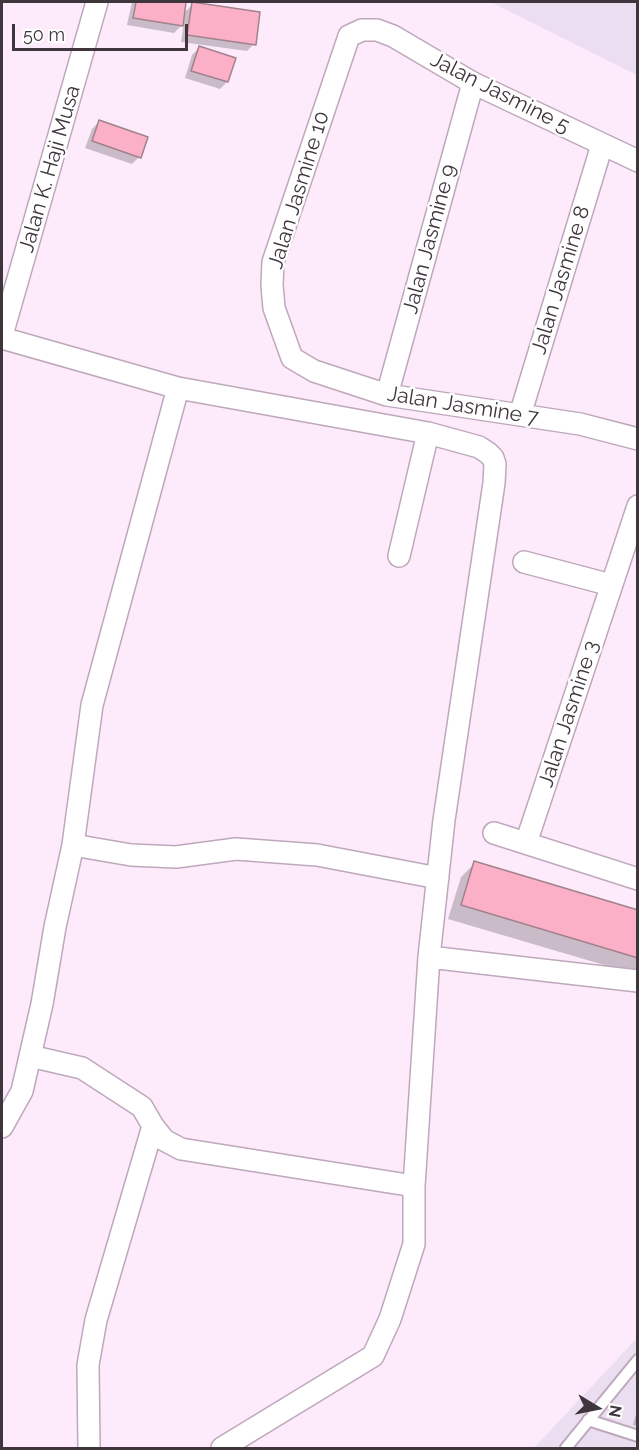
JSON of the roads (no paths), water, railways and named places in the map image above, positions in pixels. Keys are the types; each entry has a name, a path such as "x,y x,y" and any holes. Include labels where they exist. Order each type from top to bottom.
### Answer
{"street":[{"name":"Jalan K. Haji Musa","path":"2,337 98,2"},
{"name":"Jalan Jasmine 5","path":"362,30 377,30 393,36 473,83 638,160"},
{"name":"Jalan Jasmine 10","path":"292,358 274,308 273,262 349,36 362,30"},
{"name":"Jalan Jasmine 9","path":"387,395 473,83"},
{"name":"Jalan Jasmine 8","path":"520,415 602,145"},
{"path":"2,337 178,388 428,433 478,447 494,458 494,483 444,820 429,957 414,1186 414,1244 390,1319 373,1356 222,1449"},
{"name":"Jalan Jasmine 7","path":"292,358 314,371 387,395 580,424 638,439"},
{"path":"2,1127 22,1091 42,1004 55,927 73,845 92,705 178,388"},
{"path":"399,556 428,433"},
{"name":"Jalan Jasmine 3","path":"526,843 638,506"},
{"path":"524,562 611,585"},
{"path":"494,833 638,879"},
{"path":"73,845 131,855 176,857 236,849 317,855 438,878"},
{"path":"429,957 638,981"},
{"path":"30,1056 82,1068 142,1107 164,1140 181,1149 414,1186"},
{"path":"89,1449 88,1365 96,1320 153,1126"}],"lane":[{"path":"566,1449 638,1360"},
{"path":"588,1420 638,1436"}]}
